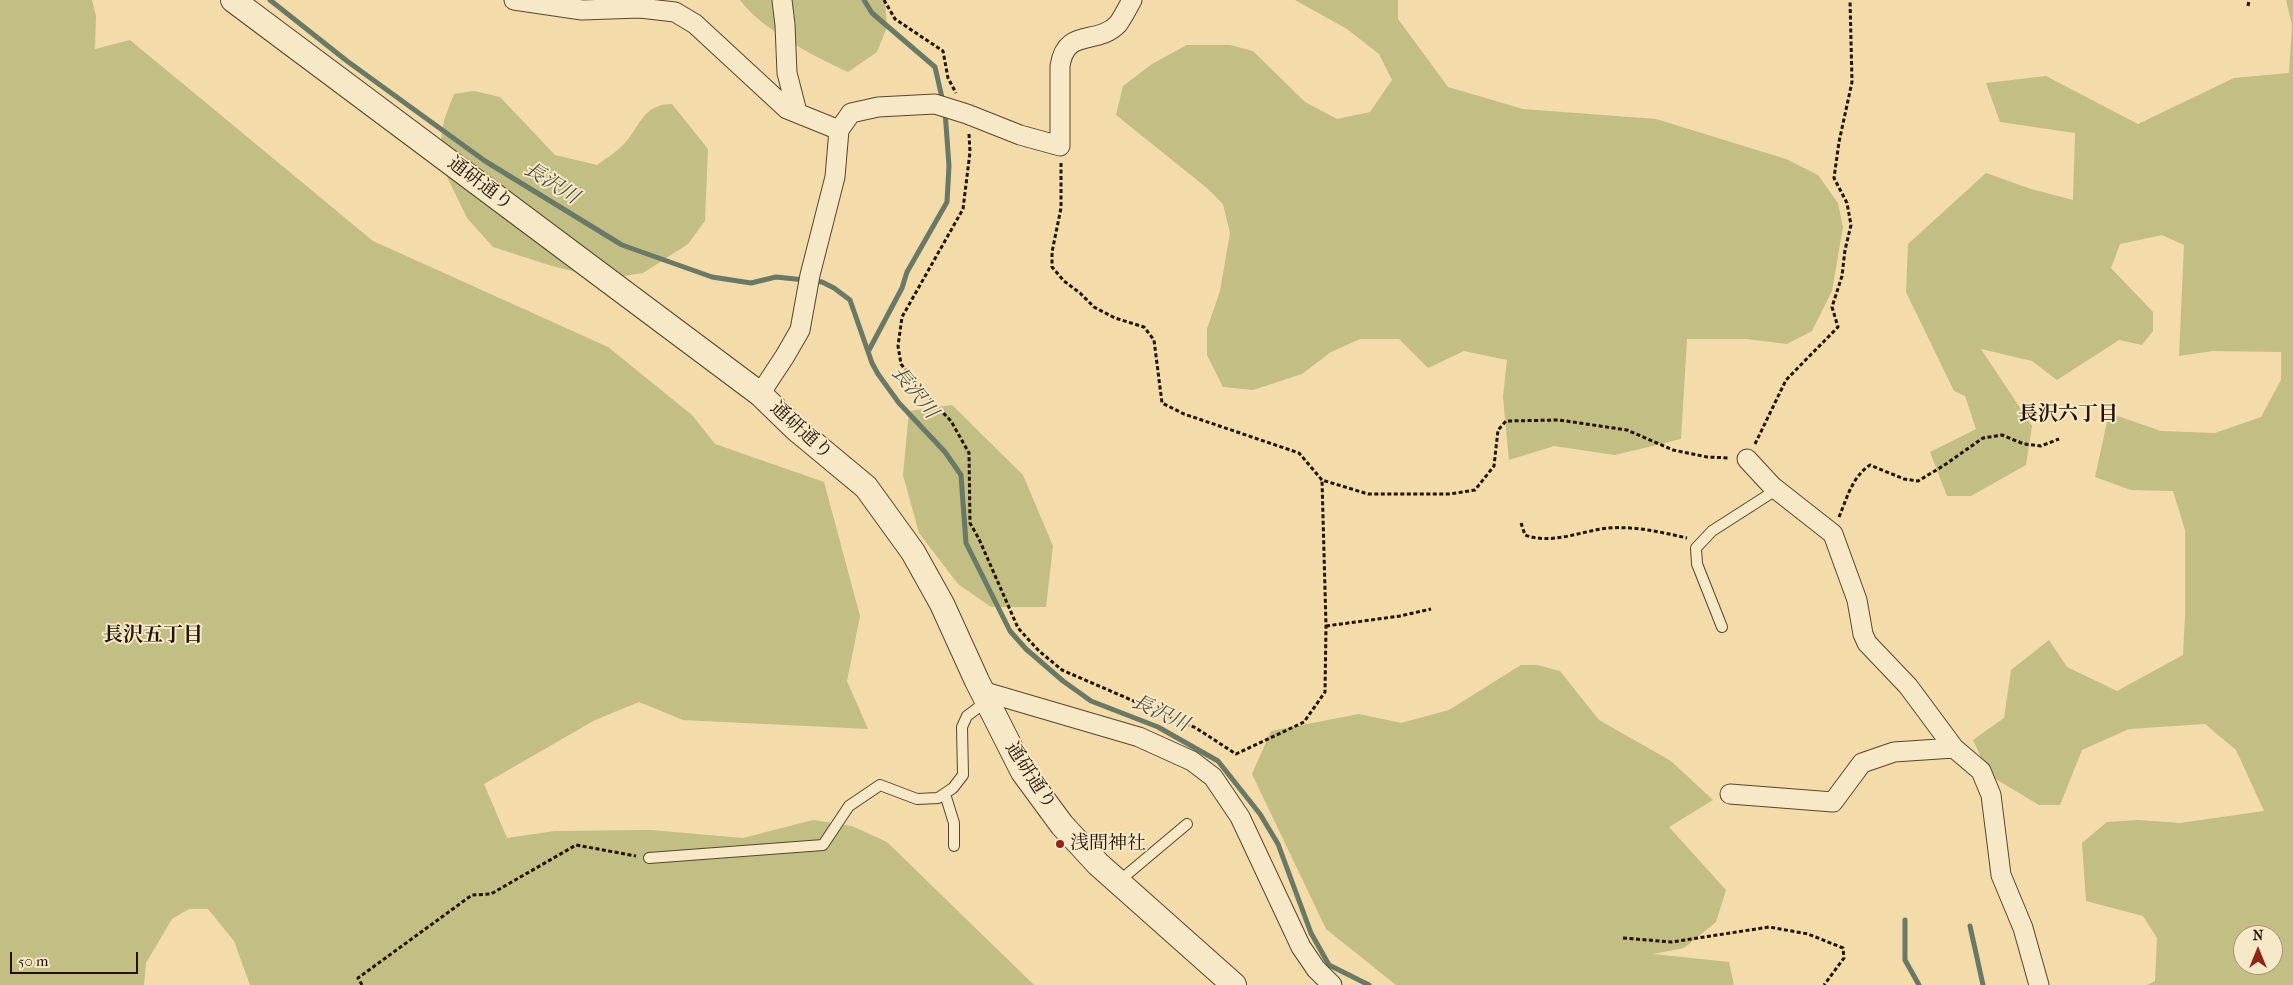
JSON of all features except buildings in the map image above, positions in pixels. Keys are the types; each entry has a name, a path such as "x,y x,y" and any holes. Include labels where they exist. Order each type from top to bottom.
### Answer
{"street":[{"name":"通研通り","path":"233,0 760,394 795,428 866,487 913,552 942,604 984,696 1023,772 1062,825 1098,864 1234,985"},
{"path":"514,0 582,10 640,8 675,12 695,24 787,109 839,130"},
{"path":"782,0 787,73 797,112"},
{"path":"760,394 800,330 810,275 835,177 839,130 851,113 878,107 935,104 967,114 1020,135 1060,146 1060,66 1062,54 1072,42 1103,34 1118,24 1132,0"},
{"path":"1747,459 1776,490 1833,534 1857,600 1863,634 1867,643 1908,686 1954,748 1981,771 1991,795 2001,875 2023,928 2039,985"},
{"path":"984,696 1140,737 1192,761 1213,778 1240,817 1301,947 1316,969 1332,985"},
{"path":"1730,794 1833,802 1862,763 1894,752 1954,748"}],"lane":[{"path":"1722,627 1697,564 1696,548 1712,531 1776,490"},
{"path":"649,858 823,845 849,806 880,784 917,800 938,798 953,788 963,775 962,728 966,716 984,696"},
{"path":"945,794 954,823 954,846"},
{"path":"1118,882 1187,824"}],"path":[{"path":"884,0 895,19 943,50 948,78 967,114 970,152 964,209 902,317 898,346 901,364 922,391 952,422 969,452 970,523 979,539 1018,628 1039,651 1062,670 1196,728 1236,754 1304,722 1325,692 1326,626 1322,480"},
{"path":"1060,146 1061,208 1052,252 1052,267 1064,281 1094,307 1115,318 1144,327 1154,340 1162,403 1184,414 1300,453 1322,480 1368,494 1450,494 1475,490 1494,466 1498,430 1506,421 1559,420 1627,430 1673,450 1707,457 1747,459 1786,380 1838,327 1832,307 1842,276 1845,250 1851,225 1847,203 1834,178 1839,142 1852,82 1850,0"},
{"path":"2248,6 2249,0"},
{"path":"1833,534 1852,486 1860,472 1870,465 1904,478 1918,481 1983,438 2002,435 2024,444 2041,446 2059,439"},
{"path":"1521,523 1525,535 1537,540 1607,528 1642,528 1703,541"},
{"path":"1326,626 1400,616 1431,609"},
{"path":"362,985 358,978 472,895 491,894 576,845 649,858"},
{"path":"1623,938 1672,942 1769,927 1808,934 1843,948 1844,958 1824,985"}],"shaded area":[{"path":"0,0 92,0 96,16 95,49 130,40 373,241 608,347 692,415 715,444 824,482 860,616 847,681 868,729 683,720 639,702 595,720 484,784 507,838 555,831 651,830 743,838 813,820 852,826 887,842 1034,985 250,985 234,941 208,909 189,909 172,919 146,963 144,985 0,985"},
{"path":"740,0 885,0 887,27 877,52 848,72 820,59 775,32 749,11"},
{"path":"1295,0 1398,0 1398,19 1448,87 1523,109 1656,119 1786,159 1818,175 1838,203 1843,227 1832,291 1812,331 1787,344 1747,339 1687,339 1681,439 1615,455 1554,446 1509,460 1503,397 1507,360 1464,351 1428,368 1399,339 1360,339 1331,352 1302,374 1253,390 1223,387 1207,355 1207,329 1220,291 1230,233 1223,204 1207,188 1116,115 1123,86 1152,64 1187,45 1230,45 1253,51 1305,102 1337,119 1370,112 1392,80 1379,54 1347,29"},
{"path":"2286,0 2293,0 2293,985 2147,985 2155,981 2157,938 2143,916 2086,901 2082,843 2107,822 2138,820 2180,823 2264,811 2236,750 2205,724 2129,729 2082,750 2060,805 2039,805 1989,775 1973,740 2004,718 2011,670 2049,640 2067,667 2117,691 2183,655 2185,530 2173,491 2131,490 2095,477 2109,413 2161,431 2215,433 2261,417 2281,380 2281,352 2213,351 2179,356 2184,245 2162,235 2120,244 2111,268 2153,312 2153,331 2142,345 2119,340 2057,380 2032,361 1981,349 2032,426 2026,465 1971,496 1947,496 1930,452 1976,429 1965,396 1954,391 1906,292 1908,244 1986,173 2031,189 2073,200 2075,133 2000,122 1986,83 2046,76 2138,124 2234,78 2289,73 2292,25"},
{"path":"474,91 500,97 555,155 597,165 622,146 647,113 662,105 672,104 708,149 705,221 688,244 643,273 604,279 552,266 493,247 467,218 438,158 444,120 454,94"},
{"path":"952,405 1023,475 1053,546 1046,607 991,607 958,584 919,533 903,475 909,411"},
{"path":"1521,665 1537,665 1560,671 1599,720 1671,761 1713,800 1669,827 1726,890 1716,922 1684,948 1653,954 1729,962 1734,985 1396,985 1326,929 1252,774 1271,731 1359,714 1401,723 1449,710"}],"waterway":[{"name":"長沢川","path":"270,0 347,61 485,161 622,245 712,277 751,283 776,277 805,280"},
{"path":"864,0 872,13 935,67 943,102"},
{"path":"869,350 902,288 907,272 947,202 949,166 945,111"},
{"name":"長沢川","path":"813,281 822,282 834,288 850,300 872,363 878,374 899,403 945,452 961,475 966,543 1010,631 1026,649 1063,681 1091,701 1158,727 1218,761 1260,814 1278,844 1311,933 1329,965 1369,985"},
{"path":"1905,920 1905,960 1919,985"},
{"path":"1970,926 1983,985"}],"place":[{"name":"浅間神社","path":"1060,844"}],"district":[{"name":"長沢六丁目","path":"2068,415"},
{"name":"長沢五丁目","path":"153,636"}]}
